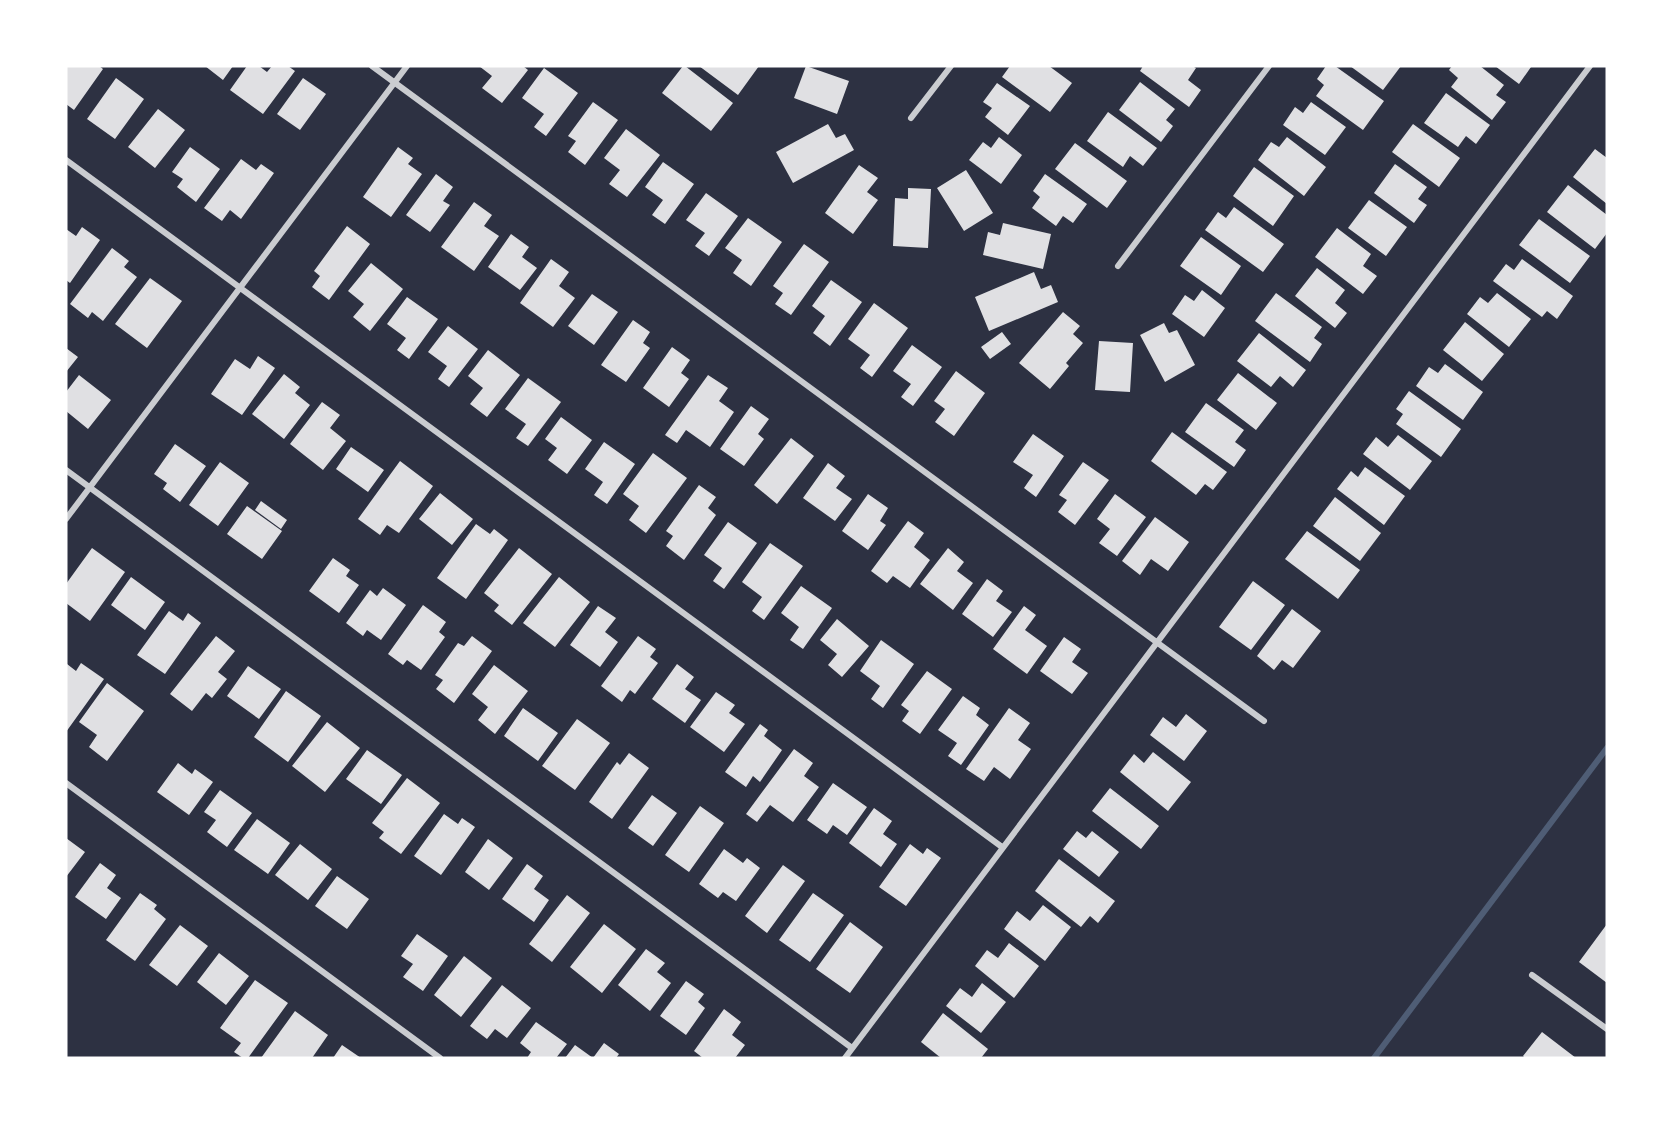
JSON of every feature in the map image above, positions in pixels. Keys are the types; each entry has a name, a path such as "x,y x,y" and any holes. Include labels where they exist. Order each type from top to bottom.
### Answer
{"street":[{"path":"372,66 1264,721"},
{"path":"66,519 407,66"},
{"path":"911,118 951,66"},
{"path":"1118,266 1269,66"},
{"path":"845,1058 1590,66"},
{"path":"66,160 1002,847"},
{"path":"66,470 852,1048"},
{"path":"66,783 440,1058"},
{"path":"1532,975 1607,1029"}],"building":[{"path":"66,66 99,66 103,69 74,110 66,104"},
{"path":"205,66 233,66 223,80"},
{"path":"247,66 259,66 267,72 272,66 288,66 295,71 263,114 230,90"},
{"path":"479,66 523,66 528,70 502,103 482,88 492,76"},
{"path":"683,66 733,103 711,131 662,93"},
{"path":"699,66 759,66 738,95"},
{"path":"806,66 849,81 837,114 794,98"},
{"path":"1010,66 1049,66 1072,83 1050,112 1002,77"},
{"path":"1143,66 1192,66 1196,68 1188,80 1201,90 1189,107 1140,71"},
{"path":"1326,66 1335,66 1384,101 1363,130 1316,96 1324,85 1317,79"},
{"path":"1350,66 1401,66 1383,90"},
{"path":"1452,66 1480,66 1504,85 1496,95 1506,102 1492,120 1451,87 1458,78 1449,70"},
{"path":"1495,66 1529,66 1531,67 1519,84"},
{"path":"544,68 578,93 546,136 534,127 544,114 522,98"},
{"path":"116,78 144,99 115,139 87,119"},
{"path":"303,78 326,94 300,130 277,114"},
{"path":"1140,82 1175,109 1166,120 1173,126 1161,142 1119,110"},
{"path":"997,83 1030,106 1008,135 985,117 992,108 983,102"},
{"path":"1446,93 1490,125 1476,144 1466,136 1458,147 1424,123"},
{"path":"593,102 618,120 585,165 568,152 576,141 568,136"},
{"path":"1311,102 1346,127 1325,155 1283,125 1295,107 1303,113"},
{"path":"158,109 185,130 155,168 128,147"},
{"path":"1108,112 1157,148 1143,166 1130,156 1123,167 1087,141"},
{"path":"828,124 836,138 845,134 854,150 793,183 776,152"},
{"path":"1413,124 1460,158 1439,187 1392,152"},
{"path":"626,129 660,155 627,197 609,184 620,170 604,158"},
{"path":"999,137 1022,155 1001,184 969,160 983,142 991,148"},
{"path":"1287,137 1326,167 1304,196 1258,160 1271,142 1279,147"},
{"path":"1075,143 1127,181 1107,208 1055,169"},
{"path":"190,147 220,169 196,202 177,187 183,179 172,172"},
{"path":"398,147 413,158 408,164 422,174 391,217 363,197"},
{"path":"1595,149 1607,158 1607,204 1573,177"},
{"path":"241,159 256,170 261,164 274,173 241,219 230,210 222,221 204,208"},
{"path":"663,162 694,184 665,224 652,215 663,200 645,187"},
{"path":"1395,164 1427,187 1418,199 1427,205 1414,223 1374,193"},
{"path":"859,165 878,178 867,192 878,200 853,234 825,213"},
{"path":"1254,167 1294,196 1273,226 1233,196"},
{"path":"966,170 993,213 964,231 937,188"},
{"path":"436,174 453,187 443,201 450,205 430,232 406,215"},
{"path":"1045,174 1087,204 1073,223 1063,216 1056,226 1032,208 1040,197 1033,191"},
{"path":"1568,185 1607,215 1607,233 1595,249 1547,212"},
{"path":"908,188 931,189 928,248 893,246 895,198 908,199"},
{"path":"706,193 738,216 709,256 695,246 705,233 686,220"},
{"path":"1369,200 1407,227 1386,256 1348,228"},
{"path":"474,202 492,215 484,226 499,236 474,271 441,247"},
{"path":"1234,207 1284,244 1263,272 1205,230 1218,212 1226,218"},
{"path":"748,218 782,242 751,286 733,273 742,260 725,248"},
{"path":"1539,219 1590,256 1570,283 1519,245"},
{"path":"1003,223 1051,234 1043,269 983,255 988,232 1000,235"},
{"path":"347,226 370,244 329,300 312,287 320,276 314,271"},
{"path":"82,227 100,240 70,283 66,280 66,229 76,236"},
{"path":"1337,228 1371,254 1363,266 1377,276 1363,294 1315,257"},
{"path":"511,234 529,247 522,257 537,268 520,290 488,267"},
{"path":"1201,237 1241,266 1221,295 1180,266"},
{"path":"804,244 829,262 791,315 775,304 783,293 773,286"},
{"path":"112,248 129,261 124,267 137,277 103,321 92,312 88,318 70,304"},
{"path":"551,259 569,272 559,286 575,298 553,327 520,303"},
{"path":"1522,259 1573,296 1557,319 1547,311 1542,317 1493,281 1506,264 1514,270"},
{"path":"371,263 403,289 370,331 353,317 364,304 348,291"},
{"path":"1317,268 1345,290 1335,303 1347,313 1335,328 1295,296"},
{"path":"1034,272 1041,289 1051,285 1058,302 989,331 975,297"},
{"path":"150,278 182,301 147,348 115,324"},
{"path":"831,280 862,302 830,346 813,333 825,316 812,306"},
{"path":"1202,290 1225,308 1204,337 1172,314 1185,295 1194,301"},
{"path":"1276,293 1322,327 1314,338 1322,344 1310,362 1255,321"},
{"path":"1497,293 1531,319 1509,347 1467,314 1480,297 1488,303"},
{"path":"592,294 618,312 594,345 568,326"},
{"path":"407,297 438,319 409,359 397,350 406,338 387,324"},
{"path":"874,303 908,328 872,377 860,368 870,355 848,339"},
{"path":"1063,312 1080,326 1073,334 1083,343 1066,363 1069,366 1050,389 1019,363"},
{"path":"633,320 650,332 643,343 650,348 626,382 601,365"},
{"path":"1465,322 1504,354 1482,381 1443,350"},
{"path":"1164,323 1169,333 1177,330 1195,365 1165,382 1140,335"},
{"path":"448,326 478,349 449,387 438,379 447,366 428,352"},
{"path":"1002,332 1011,344 990,359 981,347"},
{"path":"1259,333 1306,370 1293,387 1280,376 1271,387 1237,361"},
{"path":"1099,341 1133,343 1130,392 1095,390"},
{"path":"912,345 942,367 913,406 901,397 911,384 893,371"},
{"path":"672,347 690,360 681,373 689,379 669,407 643,388"},
{"path":"66,348 78,357 66,372"},
{"path":"488,350 520,375 487,417 470,404 483,388 468,376"},
{"path":"258,356 275,368 242,415 211,394 235,359 250,369"},
{"path":"1445,364 1483,392 1463,420 1416,386 1429,367 1438,373"},
{"path":"956,371 985,393 954,436 935,422 945,409 934,401"},
{"path":"1238,373 1277,403 1256,430 1217,400"},
{"path":"284,374 300,387 295,393 310,405 284,439 252,414"},
{"path":"79,375 111,400 88,429 66,411 66,392"},
{"path":"708,375 728,388 719,401 734,412 710,447 686,430 677,443 665,435"},
{"path":"528,378 561,402 528,446 516,438 526,424 505,409"},
{"path":"1409,391 1461,429 1441,457 1396,424 1403,414 1396,409"},
{"path":"322,402 340,415 330,428 346,441 323,470 290,444"},
{"path":"1206,403 1244,430 1235,442 1246,450 1234,467 1185,432"},
{"path":"751,406 769,419 758,434 764,439 744,466 720,449"},
{"path":"561,417 592,440 567,474 548,460 557,448 545,439"},
{"path":"1172,432 1227,472 1213,490 1205,484 1196,495 1151,461"},
{"path":"1033,434 1064,456 1036,497 1024,488 1033,475 1013,462"},
{"path":"1398,435 1432,461 1410,490 1363,454 1376,437 1388,447"},
{"path":"791,438 814,456 777,504 754,485"},
{"path":"604,442 635,464 607,504 594,495 603,482 585,469"},
{"path":"175,444 206,466 180,502 163,489 167,483 154,474"},
{"path":"351,447 384,470 368,492 336,469"},
{"path":"653,453 687,478 646,533 629,520 639,506 623,494"},
{"path":"400,461 433,486 399,533 387,525 380,535 358,519"},
{"path":"220,462 249,483 218,526 189,505"},
{"path":"1083,462 1109,480 1075,525 1058,512 1067,500 1059,495"},
{"path":"828,463 845,476 836,488 852,499 835,521 803,498"},
{"path":"1365,467 1405,496 1384,525 1337,489 1351,471 1358,477"},
{"path":"699,485 716,497 708,508 716,515 684,560 666,546 673,536 666,531"},
{"path":"440,493 473,519 452,545 419,519"},
{"path":"868,494 888,508 880,521 886,525 868,550 842,531"},
{"path":"1115,494 1146,517 1117,556 1099,543 1110,529 1097,519"},
{"path":"1335,497 1381,533 1360,561 1313,526"},
{"path":"261,501 287,520 281,529 255,510"},
{"path":"247,506 282,531 262,559 227,534"},
{"path":"1155,517 1189,542 1168,571 1151,559 1140,575 1122,561"},
{"path":"908,521 924,533 914,547 930,560 910,588 893,576 887,583 871,571"},
{"path":"728,522 757,543 724,589 713,581 722,568 704,555"},
{"path":"476,524 490,534 494,529 508,540 466,599 437,578"},
{"path":"1307,531 1360,570 1338,599 1285,559"},
{"path":"770,543 803,566 764,620 752,611 762,597 742,582"},
{"path":"92,548 125,572 90,621 66,603 66,584"},
{"path":"519,548 552,574 512,625 494,611 499,605 484,593"},
{"path":"948,548 964,562 957,571 973,583 953,610 920,584"},
{"path":"333,558 350,570 346,576 359,585 339,613 309,591"},
{"path":"131,577 165,602 145,630 111,605"},
{"path":"559,577 590,602 555,647 523,623"},
{"path":"987,579 1003,591 996,601 1012,612 993,637 962,614"},
{"path":"1253,581 1285,605 1251,650 1219,627"},
{"path":"801,586 832,608 803,649 790,640 799,627 781,613"},
{"path":"383,588 406,605 381,640 367,630 363,636 346,623 370,590 377,596"},
{"path":"423,605 446,622 439,632 445,637 421,670 407,660 403,665 388,654"},
{"path":"598,606 616,618 605,632 618,642 600,667 570,645"},
{"path":"1024,606 1036,615 1025,630 1047,646 1027,674 993,649"},
{"path":"1292,609 1321,631 1293,668 1282,660 1274,670 1257,656"},
{"path":"169,611 183,621 188,613 201,623 165,674 137,655"},
{"path":"837,619 869,646 842,677 828,665 837,654 820,640"},
{"path":"216,636 235,651 218,672 227,679 212,698 206,693 192,711 170,694"},
{"path":"472,636 492,651 454,703 436,689 443,680 435,675 458,643 464,646"},
{"path":"638,636 656,649 650,657 658,663 635,694 630,690 622,702 601,686"},
{"path":"1064,637 1081,649 1072,662 1088,673 1072,694 1040,671"},
{"path":"881,640 914,664 883,708 871,699 880,686 860,671"},
{"path":"81,663 104,679 66,732 66,666 67,664 76,671"},
{"path":"677,664 694,677 685,689 701,700 685,723 652,699"},
{"path":"494,665 528,691 495,734 478,720 488,707 472,694"},
{"path":"248,666 281,689 259,719 227,696"},
{"path":"927,671 952,689 920,734 902,721 909,711 901,705"},
{"path":"107,683 144,711 107,761 89,747 97,735 79,722"},
{"path":"286,691 321,716 288,762 254,737"},
{"path":"716,692 735,705 729,713 745,724 724,752 690,727"},
{"path":"963,696 980,708 976,715 989,725 961,765 948,756 957,743 938,730"},
{"path":"523,708 558,733 538,761 504,736"},
{"path":"1009,708 1030,723 1018,740 1031,749 1010,779 994,767 984,781 966,769"},
{"path":"1186,714 1207,731 1184,761 1150,735 1163,717 1176,727"},
{"path":"577,719 610,743 575,790 542,766"},
{"path":"327,722 360,748 325,792 292,766"},
{"path":"760,724 768,730 764,736 782,750 760,782 753,776 746,787 725,772"},
{"path":"794,749 813,763 804,776 819,787 793,822 770,805 757,822 746,814"},
{"path":"367,750 402,775 381,804 346,779"},
{"path":"1153,752 1191,782 1168,811 1120,772 1134,754 1144,763"},
{"path":"629,753 649,768 612,819 589,802 617,762 620,765"},
{"path":"178,763 192,774 195,769 213,782 189,815 157,792"},
{"path":"407,778 440,803 401,854 379,838 384,832 372,823"},
{"path":"833,783 867,807 847,835 833,825 827,834 807,820"},
{"path":"1110,788 1159,826 1141,849 1092,811"},
{"path":"220,790 252,813 227,847 207,832 216,820 204,812"},
{"path":"652,795 677,813 653,846 628,828"},
{"path":"700,806 724,823 689,872 665,855"},
{"path":"874,808 892,821 883,834 897,844 881,867 849,843"},
{"path":"444,814 458,824 462,818 475,827 441,875 414,856"},
{"path":"257,819 290,843 268,874 234,850"},
{"path":"1077,831 1086,838 1092,831 1119,852 1099,877 1063,849"},
{"path":"66,838 85,852 66,877"},
{"path":"488,839 513,858 489,890 465,872"},
{"path":"300,844 332,869 308,900 275,875"},
{"path":"910,844 923,854 927,848 941,858 906,906 879,887"},
{"path":"724,849 743,863 747,858 760,868 736,901 723,892 718,898 699,884"},
{"path":"1059,859 1115,901 1098,923 1090,916 1081,927 1035,891"},
{"path":"100,863 116,875 107,888 121,898 106,919 75,897"},
{"path":"527,864 543,876 534,889 549,900 534,922 502,899"},
{"path":"783,865 805,881 767,933 745,916"},
{"path":"337,876 369,899 347,929 315,906"},
{"path":"140,893 157,905 154,909 166,919 135,961 106,940"},
{"path":"813,893 844,915 810,962 779,940"},
{"path":"567,895 590,913 552,962 529,944"},
{"path":"1043,905 1071,927 1045,961 1004,929 1017,911 1030,921"},
{"path":"850,922 883,947 850,993 816,969"},
{"path":"604,924 636,949 602,993 570,967"},
{"path":"1607,924 1607,983 1579,962"},
{"path":"180,925 208,946 177,986 149,965"},
{"path":"417,934 448,956 423,991 403,977 413,964 401,956"},
{"path":"1009,943 1039,966 1014,998 975,966 987,950 998,958"},
{"path":"646,949 665,963 657,972 671,983 650,1011 618,985"},
{"path":"219,953 249,976 226,1005 197,982"},
{"path":"464,956 492,978 461,1017 434,995"},
{"path":"255,980 288,1003 248,1058 243,1058 234,1052 241,1043 220,1028"},
{"path":"686,981 704,994 698,1002 705,1008 686,1035 660,1016"},
{"path":"982,983 1006,1002 981,1033 946,1006 960,988 972,997"},
{"path":"502,985 531,1008 507,1038 495,1029 487,1039 470,1026"},
{"path":"724,1009 741,1022 732,1035 745,1045 735,1058 703,1058 694,1051"},
{"path":"295,1011 328,1035 312,1058 261,1058"},
{"path":"943,1013 988,1049 981,1058 941,1058 921,1042"},
{"path":"536,1022 567,1044 556,1058 527,1058 531,1052 520,1043"},
{"path":"1542,1032 1576,1058 1525,1058 1523,1056"},
{"path":"604,1043 619,1054 616,1058 593,1058"},
{"path":"342,1045 361,1058 333,1058"},
{"path":"575,1045 593,1058 565,1058"}],"waterway":[{"path":"1374,1058 1607,748"}]}
